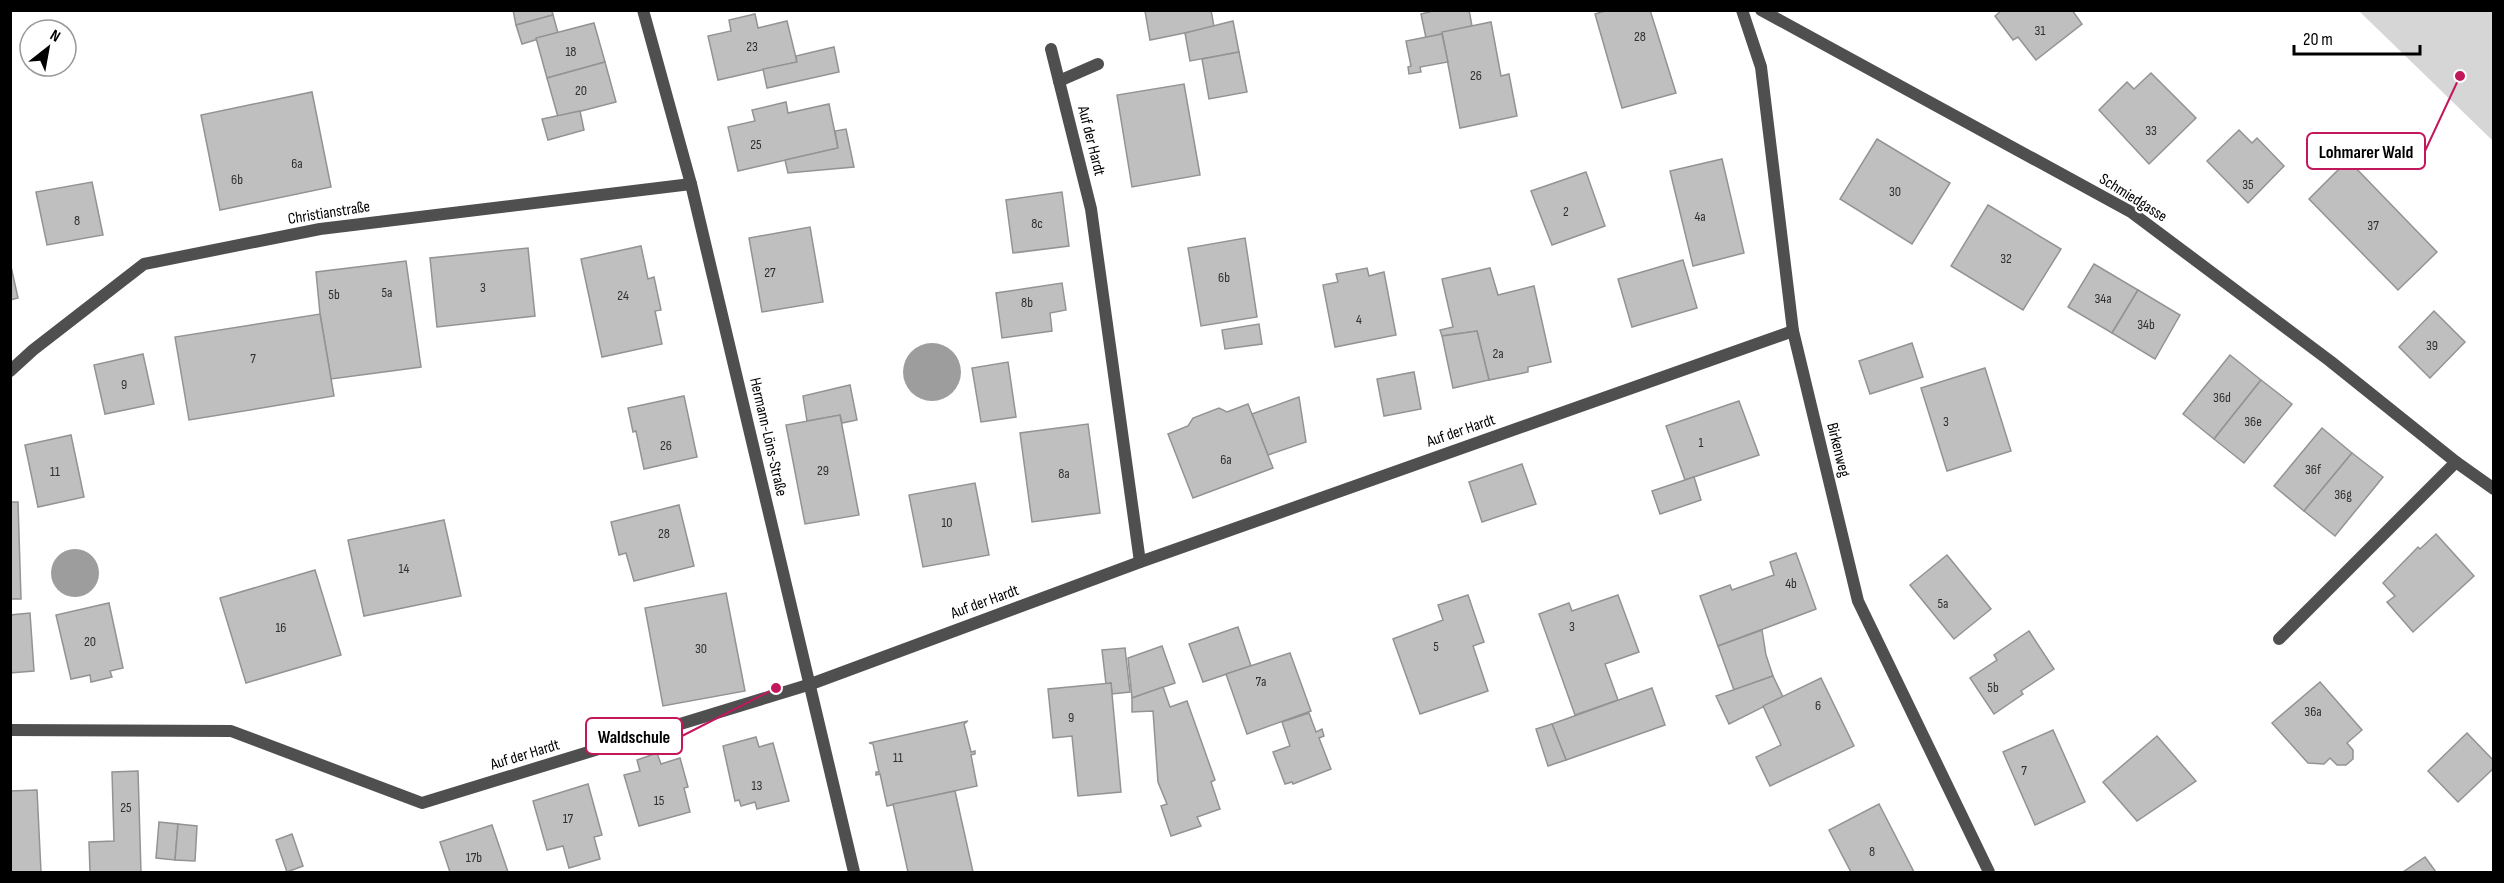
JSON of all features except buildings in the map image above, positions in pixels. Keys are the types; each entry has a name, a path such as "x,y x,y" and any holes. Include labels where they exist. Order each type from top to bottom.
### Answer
{"street":[{"name":"Hermann-Löns-Straße","path":"643,10 691,184 854,873"},
{"name":"Birkenweg","path":"1742,10 1761,67 1793,332 1858,601 1989,873"},
{"name":"Schmiedgasse","path":"1761,10 2130,212 2331,362 2493,489"},
{"name":"Auf der Hardt","path":"1051,49 1090,209 1140,562"},
{"path":"1059,81 1098,64"},
{"name":"Christianstraße","path":"10,371 33,350 144,264 320,229 691,184"},
{"name":"Auf der Hardt","path":"10,730 231,731 422,803 811,684 1140,562 1793,332"},
{"path":"2279,639 2456,462"}],"shaded area":[{"path":"2359,11 2493,11 2493,141"},
{"path":"926,343 938,343 953,351 961,366 961,378 953,393 938,401 926,401 911,393 903,378 903,366 911,351"},
{"path":"75,549 92,556 99,573 92,590 75,597 58,590 51,573 58,556"}],"place":[{"name":"Lohmarer Wald","path":"2460,76"},
{"name":"Waldschule","path":"776,688"}]}
